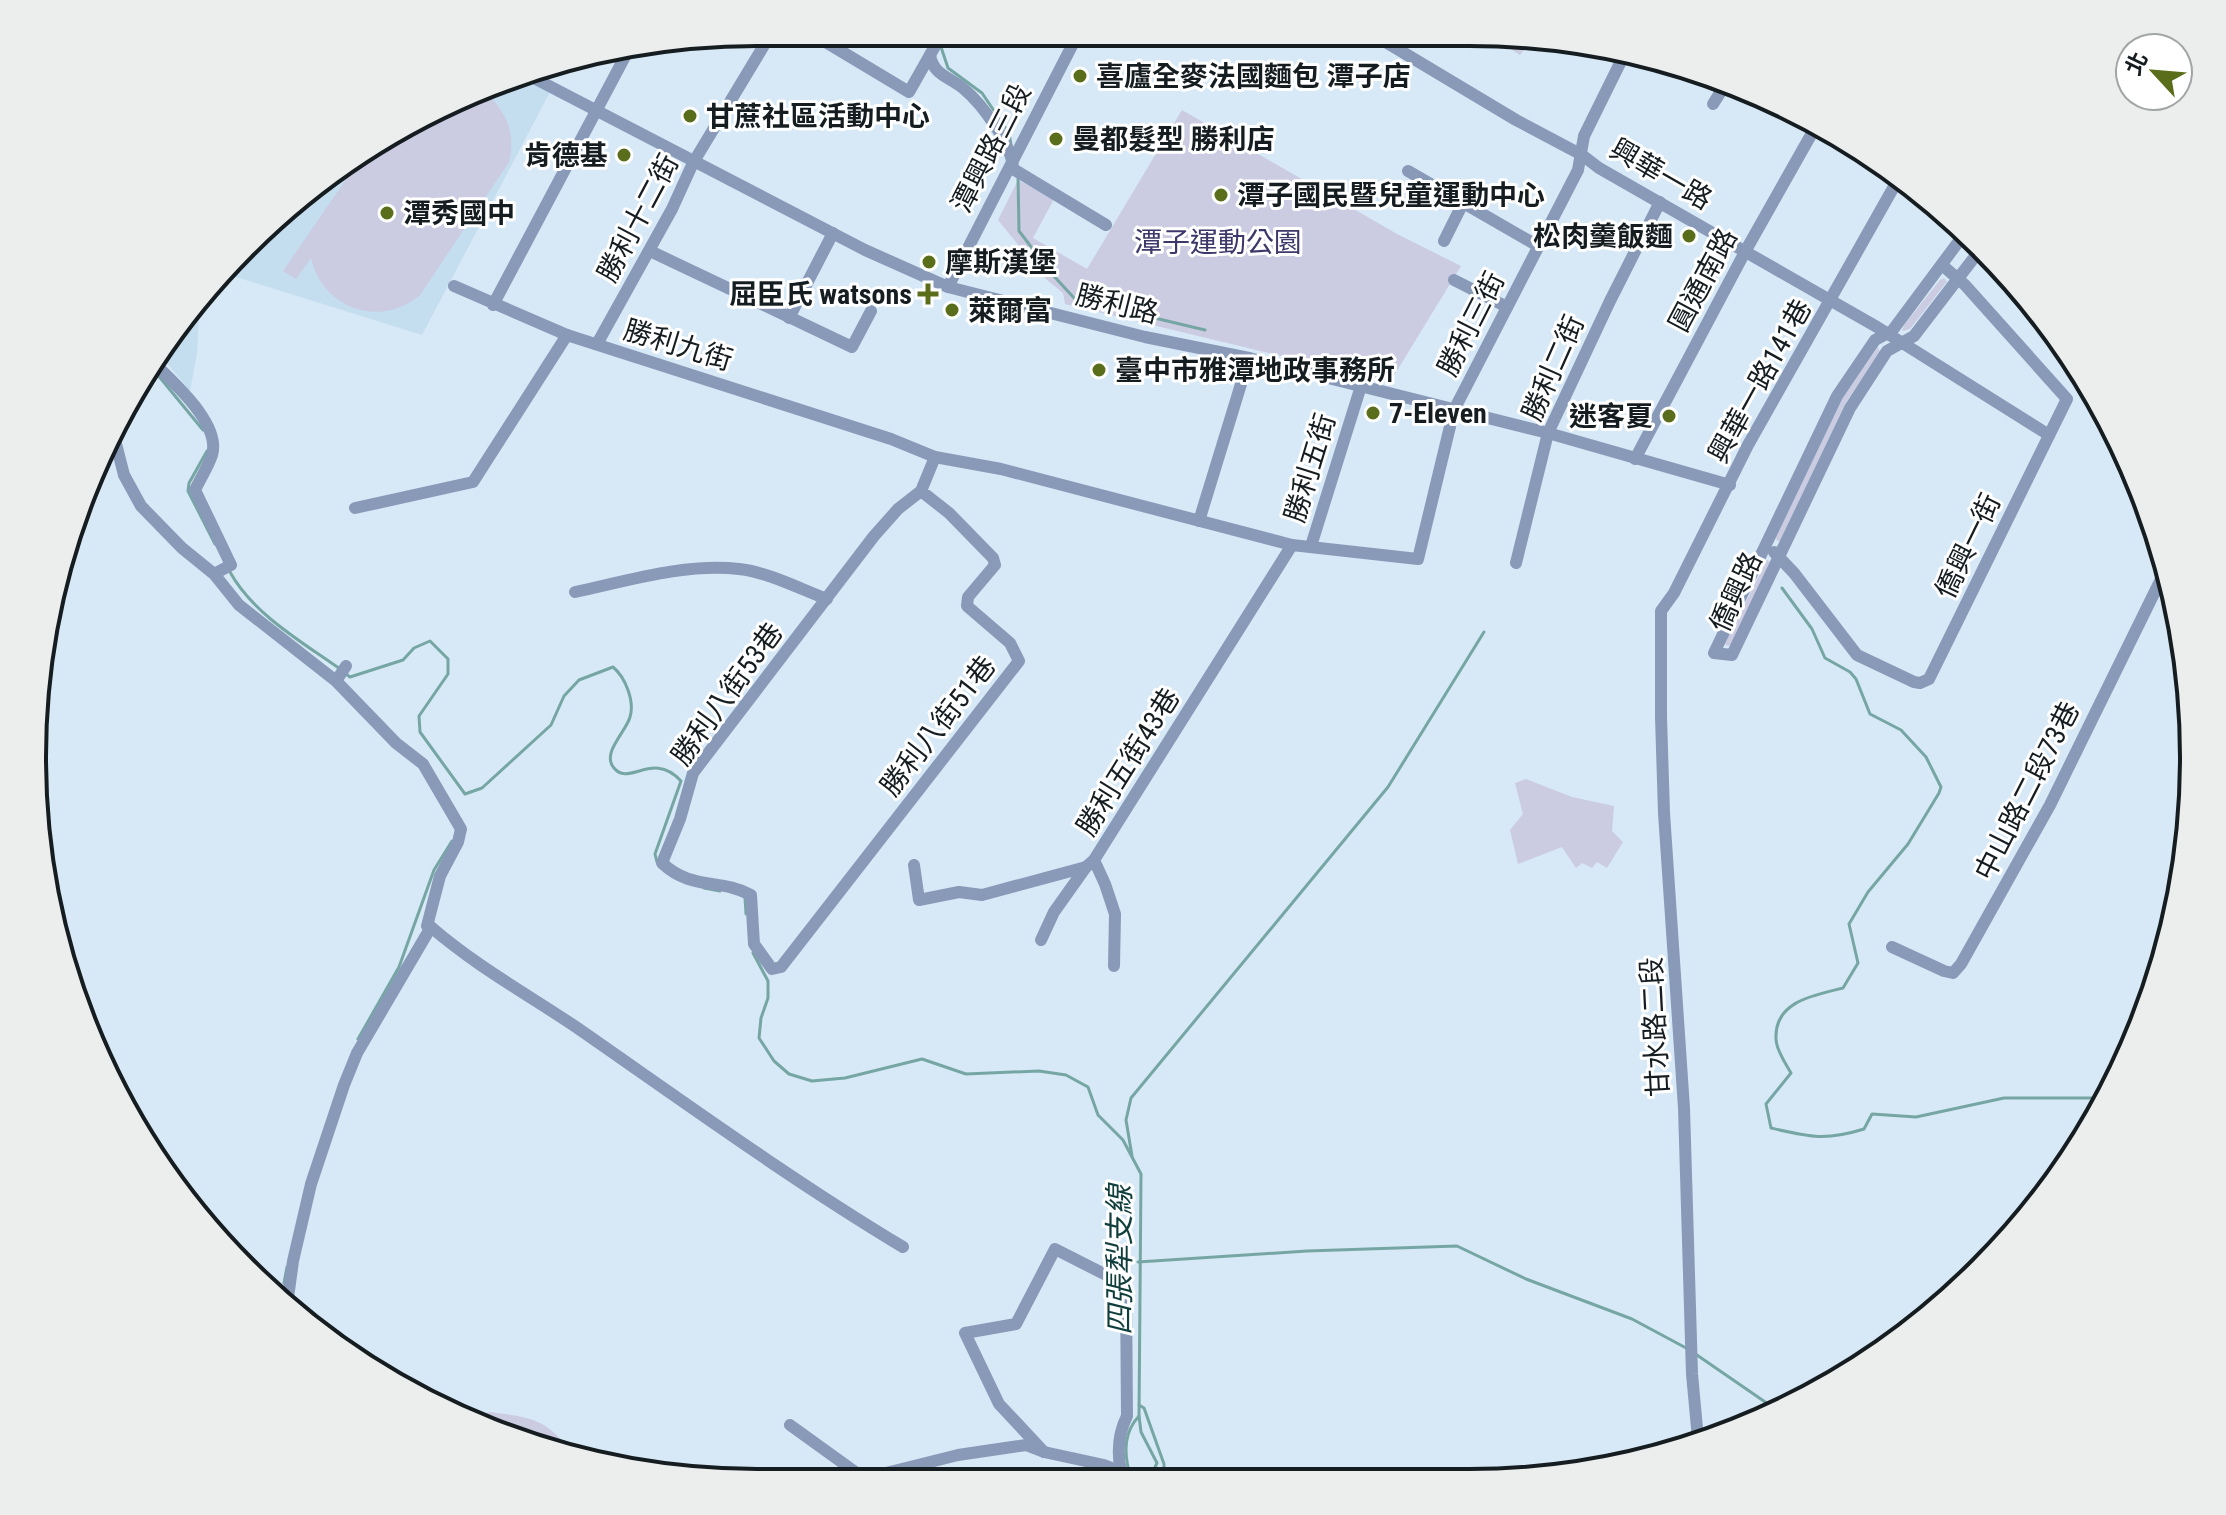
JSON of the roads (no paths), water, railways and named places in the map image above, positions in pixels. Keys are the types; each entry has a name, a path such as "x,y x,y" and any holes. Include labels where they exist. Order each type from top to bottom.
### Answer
{"street":[{"name":"勝利十二街","path":"597,344 650,251 693,163 764,46"},
{"path":"832,46 909,92 935,46"},
{"path":"936,46 931,64 937,72 963,88 979,105 1016,163 1106,225"},
{"name":"潭興路三段","path":"948,287 1016,163 1072,46"},
{"name":"興華一路","path":"1394,46 1516,120 1832,300 2049,435"},
{"path":"493,305 623,59"},
{"name":"勝利三街","path":"1311,546 1418,559 1454,410 1578,170 1584,136 1620,63"},
{"name":"勝利路","path":"539,81 693,163 948,287 1548,433 1730,485"},
{"path":"1713,104 1720,92"},
{"name":"圓通南路","path":"1635,459 1811,134"},
{"path":"1408,171 1538,246"},
{"name":"興華一路141巷","path":"1661,611 1674,593 1748,445 1894,187"},
{"name":"勝利二街","path":"1516,563 1548,433 1660,202"},
{"path":"1444,241 1463,203"},
{"path":"789,318 833,233"},
{"name":"僑興路","path":"1959,242 1905,314 1887,333 1875,340 1837,396 1714,653 1732,655 1853,403 1887,351 1914,336 1975,257"},
{"path":"650,251 852,347 871,311"},
{"name":"僑興一街","path":"1765,546 1779,556 1857,655 1914,682 1929,679 2067,399 1942,265"},
{"path":"1454,280 1507,307"},
{"name":"勝利九街","path":"454,286 567,335 891,439 935,457 1001,469"},
{"path":"355,508 473,482 567,335"},
{"path":"1199,521 1249,358"},
{"path":"161,370 185,394 212,432 213,453 195,490 231,565 214,574"},
{"name":"勝利五街","path":"1001,469 1292,545 1311,546 1361,386"},
{"path":"117,448 124,475 141,506 182,548 214,574 239,605 336,681 396,743 423,764 461,829 458,842 440,876 427,926 465,956 572,1025 830,1204 903,1247"},
{"name":"勝利八街53巷","path":"781,967 772,969 754,944 751,895 736,887 705,885 675,875 662,863 680,819 693,773 874,536 898,509 921,491 935,457"},
{"name":"勝利八街51巷","path":"781,967 1019,661 1010,643 967,606 968,597 995,565 993,558 949,513 921,491"},
{"name":"勝利五街43巷","path":"914,865 919,900 959,892 982,895 1090,864 1292,545"},
{"path":"575,592 651,576 710,568 742,569 827,599"},
{"name":"中山路二段73巷","path":"1892,947 1944,971 1953,973 1961,964 2050,805 2158,584"},
{"name":"甘水路二段","path":"1661,611 1659,647 1664,813 1684,1108 1692,1374 1697,1431"},
{"path":"336,681 346,666"},
{"path":"1041,940 1054,912 1090,864 1105,884 1115,914 1114,966"},
{"path":"289,1293 311,1184 344,1085 357,1053 431,927"},
{"path":"1044,1452 999,1404 965,1333 1016,1324 1055,1249 1120,1282 1126,1289 1127,1416 1121,1428 1117,1455 1120,1469"},
{"path":"790,1425 851,1469"},
{"path":"904,1469 958,1455 1026,1445 1114,1469"}],"waterway":[{"path":"941,47 948,68 982,93 1009,133 1011,145"},
{"path":"1018,176 1019,231 1075,299 1205,330"},
{"name":"四張犁支線","path":"158,375 203,430"},
{"name":"四張犁支線","path":"207,451 189,483 188,491 215,544"},
{"name":"四張犁支線","path":"230,572 265,614 340,669"},
{"path":"1782,588 1812,629 1825,658 1850,672 1856,679 1870,714 1901,730 1926,757 1941,787 1908,844 1868,892 1849,924 1858,963 1843,988 1798,1002 1789,1008 1777,1026 1776,1043 1791,1073 1766,1104 1771,1128 1828,1136 1864,1129 1872,1114 1916,1117 2004,1098 2093,1098"},
{"path":"1132,1156 1126,1120 1131,1098 1388,787 1484,632"},
{"name":"四張犁支線","path":"346,674 350,677 403,660 414,648 430,641 448,659 448,674 419,716 420,732 465,794 482,788 551,725 564,696 579,680 613,667 625,683 631,704 628,723 610,756 614,768 627,774 651,768 661,769 671,772 681,781 655,854 657,862"},
{"path":"358,1039 399,967 434,870 452,841"},
{"name":"四張犁支線","path":"704,888 720,891"},
{"name":"四張犁支線","path":"745,898 746,914"},
{"name":"四張犁支線","path":"753,953 768,981 768,998 761,1018 759,1038 774,1061 789,1074 812,1081 845,1078 922,1059 966,1074 1039,1071 1066,1075 1088,1087 1098,1115 1123,1140 1141,1174 1139,1416 1141,1432 1157,1463 1154,1469"},
{"path":"1138,1262 1307,1251 1457,1246 1526,1279 1632,1319 1688,1349"},
{"path":"284,1283 287,1267"},
{"path":"1694,1353 1767,1403"},
{"path":"1139,1405 1144,1408 1164,1469"},
{"path":"1128,1469 1126,1442 1139,1416"}],"place":[{"name":"喜廬全麥法國麵包 潭子店","path":"1080,76"},
{"name":"甘蔗社區活動中心","path":"690,116"},
{"name":"曼都髮型 勝利店","path":"1056,139"},
{"name":"肯德基","path":"624,155"},
{"name":"潭子國民暨兒童運動中心","path":"1221,195"},
{"name":"潭秀國中","path":"387,213"},
{"name":"松肉羹飯麵","path":"1689,236"},
{"name":"摩斯漢堡","path":"929,262"},
{"name":"屈臣氏 watsons","path":"928,294"},
{"name":"萊爾富","path":"952,310"},
{"name":"臺中市雅潭地政事務所","path":"1099,370"},
{"name":"7-Eleven","path":"1373,413"},
{"name":"迷客夏","path":"1669,416"}],"park label":[{"name":"潭子運動公園","path":"1218,242"}]}
